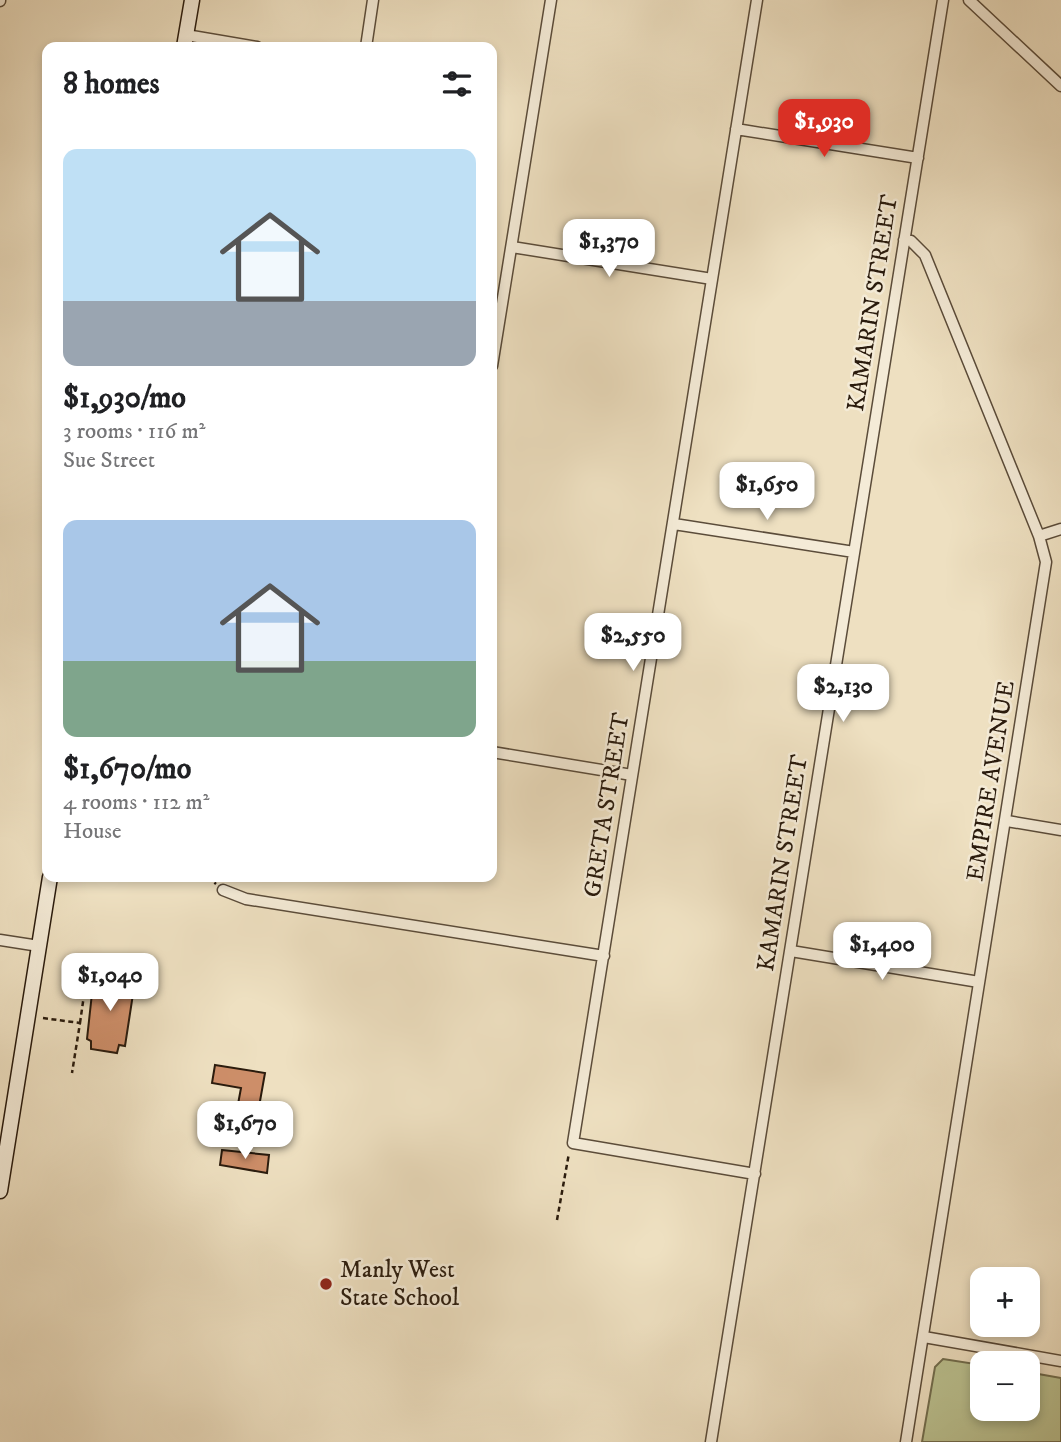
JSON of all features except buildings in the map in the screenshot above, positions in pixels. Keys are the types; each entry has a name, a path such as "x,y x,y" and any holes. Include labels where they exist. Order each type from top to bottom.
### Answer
{"main road":[{"path":"185,41 192,0"},
{"path":"0,1191 49,882"}],"street":[{"path":"367,42 373,0"},
{"path":"497,336 551,0"},
{"name":"GRETA STREET","path":"573,1143 757,0"},
{"name":"KAMARIN STREET","path":"711,1442 943,0"},
{"path":"969,0 1061,86"},
{"path":"736,129 918,158"},
{"name":"EMPIRE AVENUE","path":"904,240 911,241 925,255 1039,536 1046,562 1007,821 906,1442"},
{"path":"512,247 712,279"},
{"path":"674,524 854,552"},
{"path":"1039,536 1061,530"},
{"path":"497,753 632,775"},
{"path":"1007,821 1061,830"},
{"path":"223,890 246,899 604,956"},
{"path":"0,940 39,946"},
{"path":"790,951 979,982"},
{"path":"573,1143 755,1174"},
{"path":"924,1337 1061,1361"}],"path":[{"path":"72,1073 85,988"},
{"path":"43,1018 79,1023"},
{"path":"557,1220 567,1160 573,1143"}],"green space":[{"path":"943,1359 970,1363 970,1421 1040,1421 1040,1374 1061,1378 1061,1442 922,1442 935,1367"}],"place":[{"name":"Manly West State School","path":"326,1284"}]}
